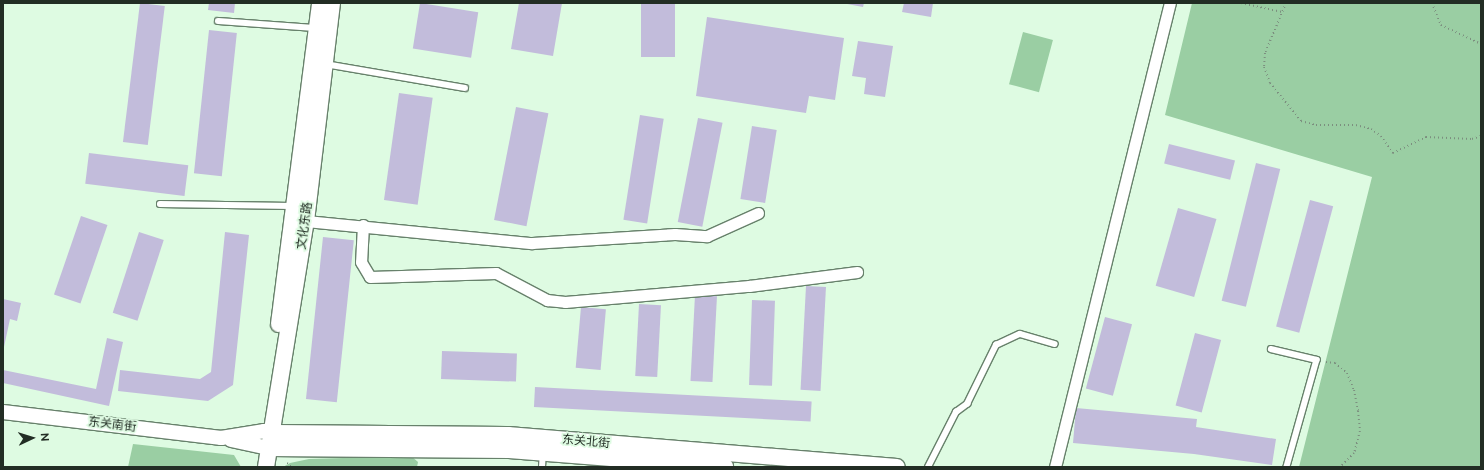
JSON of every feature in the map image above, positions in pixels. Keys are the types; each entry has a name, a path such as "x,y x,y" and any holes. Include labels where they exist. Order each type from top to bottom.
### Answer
{"main road":[{"name":"文化东路","path":"266,467 294,206 320,3"},
{"name":"文化东路","path":"269,438 306,221 332,3"},
{"name":"东关北街","path":"269,438 508,436 897,467"},
{"name":"东关北街","path":"269,438 509,450 542,460 725,467"}],"street":[{"path":"1055,467 1170,3"},
{"path":"306,221 363,225 532,243 675,234 707,236 758,213"},
{"path":"363,225 361,262 370,277 496,273 547,300 565,302 749,286 857,272"},
{"name":"东关南街","path":"3,412 221,438 269,438"}],"lane":[{"path":"218,21 317,28"},
{"path":"325,64 465,88"},
{"path":"160,204 294,206"},
{"path":"928,467 956,412 967,404 996,346 1020,334 1055,344"},
{"path":"1271,349 1317,360 1287,467"}],"path":[{"path":"1241,3 1282,12"},
{"path":"1286,3 1265,53 1264,67 1270,83 1301,121 1316,125 1356,125 1371,129 1381,136 1392,153 1426,137 1472,139 1481,136"},
{"path":"1432,3 1441,25 1481,44"},
{"path":"1317,360 1335,363 1347,373 1354,390 1360,431 1354,453 1340,467"}],"green space":[{"path":"1192,3 1481,3 1481,467 1299,467 1372,177 1165,115"},
{"path":"1023,32 1053,40 1039,92 1009,84"},
{"path":"133,444 234,455 241,467 128,467"},
{"path":"411,456 418,462 417,467 283,467 290,463 309,459"}],"building":[{"path":"140,3 165,6 148,145 123,142"},
{"path":"209,3 235,3 234,13 208,10"},
{"path":"420,3 478,12 471,58 413,48"},
{"path":"519,3 562,3 553,56 511,49"},
{"path":"641,3 675,3 675,57 641,57"},
{"path":"842,3 864,3 863,7"},
{"path":"904,3 933,3 931,17 902,12"},
{"path":"707,17 844,38 835,100 809,96 806,113 696,96"},
{"path":"209,30 237,33 222,176 194,173"},
{"path":"858,41 893,46 885,97 864,94 866,78 852,76"},
{"path":"399,93 433,98 418,205 384,200"},
{"path":"516,107 548,113 526,226 494,220"},
{"path":"640,115 664,119 647,223 623,220"},
{"path":"698,118 723,123 702,227 678,222"},
{"path":"752,126 777,130 765,203 740,199"},
{"path":"1169,144 1235,160 1230,180 1164,163"},
{"path":"89,153 188,165 184,196 85,184"},
{"path":"1256,163 1280,169 1246,307 1222,301"},
{"path":"1310,200 1333,206 1299,333 1276,327"},
{"path":"1178,208 1216,219 1194,297 1156,286"},
{"path":"81,216 107,225 80,304 54,294"},
{"path":"139,232 164,240 137,321 113,313"},
{"path":"225,232 249,235 233,385 208,401 118,391 120,370 200,379 211,372"},
{"path":"323,237 354,240 337,402 306,399"},
{"path":"806,286 826,287 821,391 801,390"},
{"path":"695,295 717,296 712,382 690,381"},
{"path":"3,299 21,303 17,321 10,319 4,347"},
{"path":"752,300 775,301 772,386 749,385"},
{"path":"639,304 661,305 657,377 635,376"},
{"path":"581,307 606,309 601,370 576,368"},
{"path":"1105,317 1132,324 1113,396 1086,388"},
{"path":"1195,333 1221,340 1202,412 1176,405"},
{"path":"107,338 123,342 109,406 3,383 3,370 96,389"},
{"path":"442,351 517,354 516,382 441,379"},
{"path":"535,387 812,401 811,421 534,407"},
{"path":"1076,408 1197,419 1196,427 1276,439 1272,465 1194,454 1073,443"}]}
